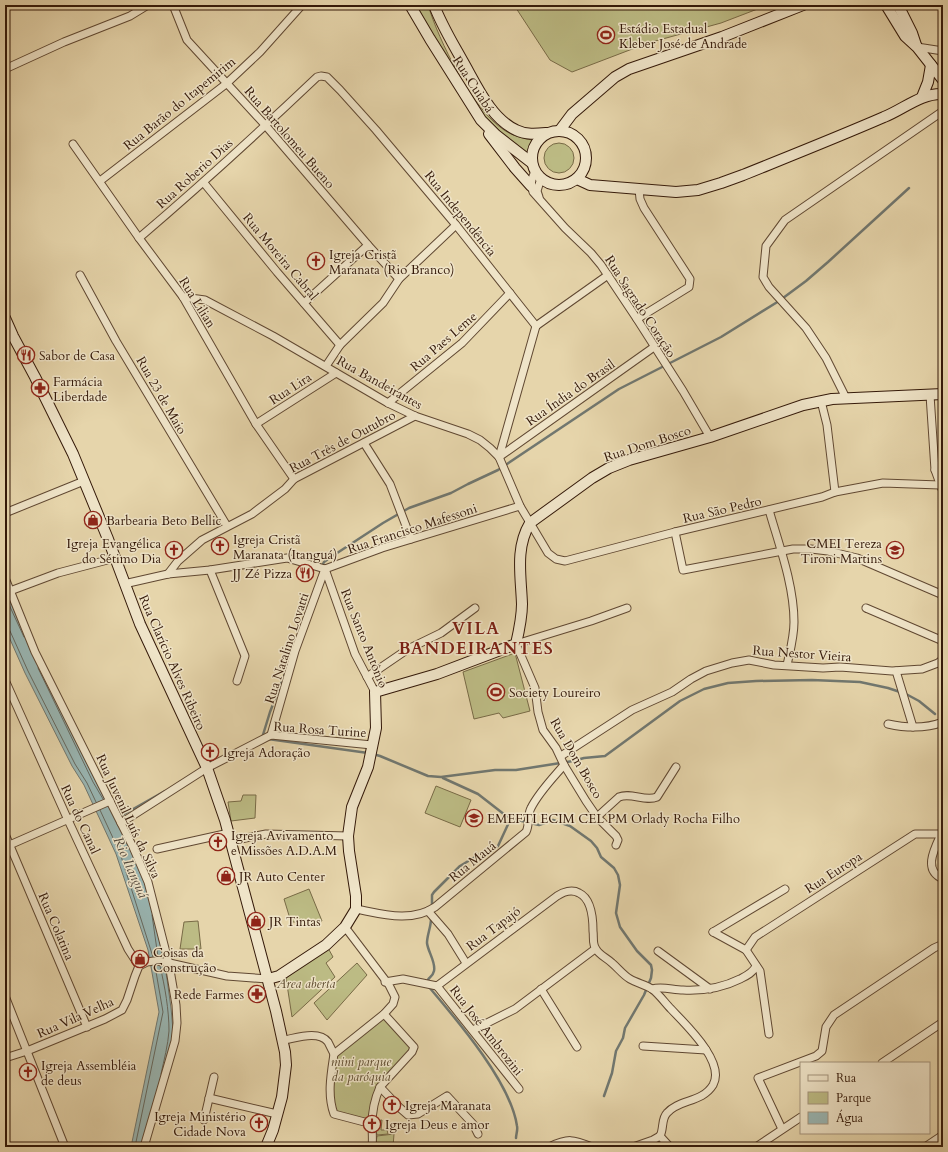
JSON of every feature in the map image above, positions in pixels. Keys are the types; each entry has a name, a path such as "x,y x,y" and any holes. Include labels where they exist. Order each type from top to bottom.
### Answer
{"street":[{"path":"5,69 64,42 130,16 148,5"},
{"name":"Rua Bartolomeu Bueno","path":"172,5 187,40 266,126 368,245 399,278"},
{"name":"Rua Barão do Itapemirim","path":"100,181 226,84 260,52 302,5"},
{"name":"Rua Cuiabá","path":"410,5 430,40 481,120 536,171"},
{"name":"Rua Cuiabá","path":"434,5 448,35 480,91 496,114 505,123 519,131 530,134 546,133"},
{"path":"560,130 572,114 615,77 629,69 722,37 803,5"},
{"path":"886,5 905,36 917,47 943,80"},
{"path":"898,5 912,33 917,47"},
{"path":"917,47 943,51"},
{"path":"922,97 928,82 931,65"},
{"name":"Rua Independência","path":"266,126 317,77 327,77 376,130 456,225 536,326"},
{"path":"577,179 590,186 676,192 698,190 721,183 886,117 922,97 943,94"},
{"path":"846,398 826,358 806,328 769,287 763,277 766,246 785,220 943,111"},
{"path":"481,120 515,168 531,186"},
{"name":"Rua Roberio Dias","path":"139,238 204,183 235,152 266,126"},
{"path":"536,171 548,183 555,185 563,185 577,179 586,165 587,157 581,141 576,136 560,130 546,133 535,146 532,154 536,171 539,200"},
{"name":"Rua Lilian","path":"73,144 139,238 183,297 256,424 294,479"},
{"path":"531,186 531,181 536,171"},
{"name":"Rua Moreira Cabral","path":"204,183 277,272 340,345"},
{"name":"Rua Sagrado Coração","path":"531,186 539,200 591,253 608,275 683,391 710,437"},
{"path":"637,319 688,287 690,283 690,279 644,208 640,199 639,189"},
{"path":"326,366 340,345 383,303 399,278 456,225"},
{"path":"304,303 368,245"},
{"name":"Rua 23 de Maio","path":"80,275 116,341 227,526"},
{"path":"499,457 536,326 608,275"},
{"name":"Rua Paes Leme","path":"388,403 462,343 510,293"},
{"name":"Rua Bandeirantes","path":"183,297 206,300 273,336 388,403 415,416 468,434 490,448 499,457 520,506 530,522"},
{"name":"Rua Clarício Alves Ribeiro","path":"5,318 73,454 140,624 207,768 230,837 284,1040 286,1065 284,1086 273,1130 266,1147"},
{"name":"Rua Índia do Brasil","path":"499,457 654,347"},
{"name":"Rua Lira","path":"256,424 336,373"},
{"name":"Rua Dom Bosco","path":"530,522 602,471 629,460 710,437 802,405 846,398 943,394"},
{"path":"930,395 935,470 942,489"},
{"path":"821,401 827,425 835,492"},
{"name":"Rua Três de Outubro","path":"168,574 178,561 202,540 252,514 285,489 294,479 415,416"},
{"path":"364,443 390,484 411,539"},
{"path":"935,470 943,465"},
{"path":"5,513 84,481"},
{"name":"Rua São Pedro","path":"530,522 548,553 556,559 565,561 675,532 822,497 835,492 883,482 942,489"},
{"name":"Rua Francisco Mafessoni","path":"325,569 411,539 520,506"},
{"path":"769,510 791,592 794,616 793,632 787,665"},
{"path":"516,644 522,606 520,554 524,532 530,522"},
{"path":"675,532 683,570 781,551 811,549 843,554 872,564 943,595"},
{"path":"10,591 58,573 115,558"},
{"path":"124,584 168,574 210,570 287,558 325,569"},
{"name":"Rua Santo Antônio","path":"325,569 355,654 375,692 376,728 368,767 352,807 348,836 348,851 356,896 356,909"},
{"name":"Rua Natalino Lovatti","path":"271,735 296,652 325,569"},
{"path":"210,570 245,656 237,681"},
{"name":"Rua Juvenil Luís da Silva","path":"5,578 35,652 108,802 133,846 148,882 176,1005 176,1023 175,1041 144,1147"},
{"path":"367,677 408,649 441,633 475,608"},
{"path":"375,692 437,674 516,644 591,621 627,608"},
{"path":"866,608 943,641"},
{"name":"Rua Dom Bosco","path":"516,644 535,688 541,724 561,756 564,765 598,817 616,836 618,840 616,845"},
{"name":"Rua Nestor Vieira","path":"561,756 625,714 672,692 706,671 732,663 749,660 764,664 896,671 922,669 943,659"},
{"path":"896,671 913,727"},
{"name":"Rua do Canal","path":"5,680 128,949 139,966"},
{"path":"888,724 899,727 925,727 943,722"},
{"name":"Rua Rosa Turine","path":"121,823 207,768 271,735 372,745"},
{"name":"Rua Mauá","path":"356,909 403,916 413,916 435,907 526,832 530,810 564,765"},
{"path":"598,817 619,797 635,795 650,798 657,797 676,767"},
{"path":"7,846 108,802"},
{"path":"940,878 933,873 931,863 942,832"},
{"name":"Rua Europa","path":"746,950 756,937 915,834 942,832"},
{"name":"Rua Colatina","path":"5,834 7,846 87,1027"},
{"path":"157,849 230,837 266,834 348,836"},
{"path":"769,1034 762,975 746,950 713,932 785,889"},
{"name":"Rua Tapajó","path":"437,986 552,899 565,892 576,891 583,895 586,899 593,925 593,943 595,949"},
{"path":"139,966 147,962 154,961 194,967 227,976 268,980 294,968 326,945 345,927 356,909"},
{"path":"428,911 448,934 466,963"},
{"path":"334,1054 384,1014 393,1004 395,997 386,982 345,927"},
{"path":"800,1062 816,1056 822,1051 826,1027 834,1014 934,948 943,944"},
{"path":"472,1030 515,1009 595,949 627,977 652,989 691,1030 706,1050 716,1072 715,1080 702,1096 688,1101 667,1113 664,1118 660,1136 633,1147"},
{"path":"658,951 710,989"},
{"name":"Rua Vila Velha","path":"5,1058 27,1051 87,1027 122,1010 128,1000 139,966"},
{"path":"652,989 710,989 728,984 745,976 754,971 756,966"},
{"path":"386,982 403,979 437,986"},
{"name":"Rua José Ambrozini","path":"437,986 518,1089"},
{"path":"541,989 577,1047"},
{"path":"5,996 65,1147"},
{"path":"372,1147 372,1124 377,1094 380,1087 412,1052 414,1047 384,1014"},
{"path":"883,1062 943,1022"},
{"path":"284,1040 309,1036 318,1037 327,1041 334,1054 330,1077 330,1105 334,1114 372,1124"},
{"path":"643,1046 706,1050"},
{"path":"782,1129 758,1078 800,1062"},
{"path":"204,1120 214,1077"},
{"path":"380,1087 400,1108 408,1114 418,1114 447,1096 474,1124 478,1134"},
{"path":"209,1098 277,1114"},
{"path":"756,1147 800,1118"},
{"path":"925,1147 943,1135"},
{"path":"660,1136 670,1147"},
{"path":"549,1147 568,1140 580,1142 592,1147"}],"green space":[{"path":"415,5 428,5 448,55 480,107 504,130 521,138 532,140 528,153 507,142 487,124"},
{"name":"Estádio Estadual Kleber José de Andrade","path":"514,5 768,5 721,23 648,43 572,72 550,60"},
{"path":"559,143 570,147 574,158 570,169 559,173 548,169 544,158 548,147"},
{"name":"Society Loureiro","path":"515,653 530,711 503,718 499,713 474,719 463,672"},
{"path":"436,786 471,800 460,827 425,813"},
{"path":"243,795 256,795 255,818 231,821 228,802 241,801"},
{"path":"309,889 322,921 291,922 284,899"},
{"path":"198,921 201,949 180,949 184,922"},
{"name":"Area aberta","path":"328,948 333,957 326,963 335,977 292,1017 286,978"},
{"path":"357,963 367,975 327,1020 314,1003"},
{"name":"mini parque da paróquia","path":"384,1017 411,1047 375,1094 370,1121 335,1113 332,1104 336,1055"},
{"path":"382,1120 381,1130 387,1130 388,1134 377,1135 374,1121"},
{"path":"394,1134 393,1147 378,1147 376,1143 377,1136"}],"water":[{"name":"Rio Itanguá","path":"5,588 144,873 156,917 167,979 173,1030 172,1042 144,1147 131,1147 159,1012 148,950 116,854 84,785 72,766 25,673 5,628"}],"waterway":[{"path":"322,566 324,562 331,557 383,523 409,508 451,493 498,470 619,389 721,337 779,301 828,262 909,188"},
{"path":"262,738 270,712 286,671"},
{"path":"373,754 428,776 441,777 495,770 516,770 584,758 605,756 680,701 704,689 728,683 756,681 812,680 860,682 888,688 906,694 919,701 935,714"},
{"path":"268,739 368,753"},
{"path":"443,778 478,794 505,815 513,819 539,825 553,820 570,826 591,841 597,848 601,857 614,868 618,875 620,885 616,913 620,927 637,951 651,965 652,970 651,978 644,995 625,1028 623,1038 616,1051 612,1073 604,1096"},
{"path":"119,817 165,791"},
{"path":"432,908 432,895 434,892 460,866 480,854 493,850 498,846 511,818"},
{"path":"431,919 427,943 433,961 434,971 432,976 428,979 429,987 468,1034 505,1091 513,1109 517,1128 516,1138"}],"place":[{"name":"Estádio Estadual Kleber José de Andrade","path":"606,35"},
{"name":"Igreja Cristã Maranata (Rio Branco)","path":"316,261"},
{"name":"Sabor de Casa","path":"26,355"},
{"name":"Farmácia Liberdade","path":"40,388"},
{"name":"Barbearia Beto Bellic","path":"93,520"},
{"name":"Igreja Cristã Maranata (Itanguá)","path":"220,546"},
{"name":"Igreja Evangélica do Sétimo Dia","path":"174,550"},
{"name":"CMEI Tereza Tironi Martins","path":"895,550"},
{"name":"JJ Zé Pizza","path":"305,573"},
{"name":"Society Loureiro","path":"496,692"},
{"name":"Igreja Adoração","path":"210,752"},
{"name":"EMEFTI ECIM CEL PM Orlady Rocha Filho","path":"474,818"},
{"name":"Igreja Avivamento e Missões A.D.A.M","path":"218,842"},
{"name":"JR Auto Center","path":"226,876"},
{"name":"JR Tintas","path":"256,921"},
{"name":"Coisas da Construção","path":"140,959"},
{"name":"Rede Farmes","path":"257,994"},
{"name":"Igreja Assembléia de deus","path":"28,1072"},
{"name":"Igreja Maranata","path":"392,1105"},
{"name":"Igreja Ministério Cidade Nova","path":"259,1123"},
{"name":"Igreja Deus e amor","path":"372,1124"}],"district":[{"name":"VILA BANDEIRANTES","path":"476,638"}]}
